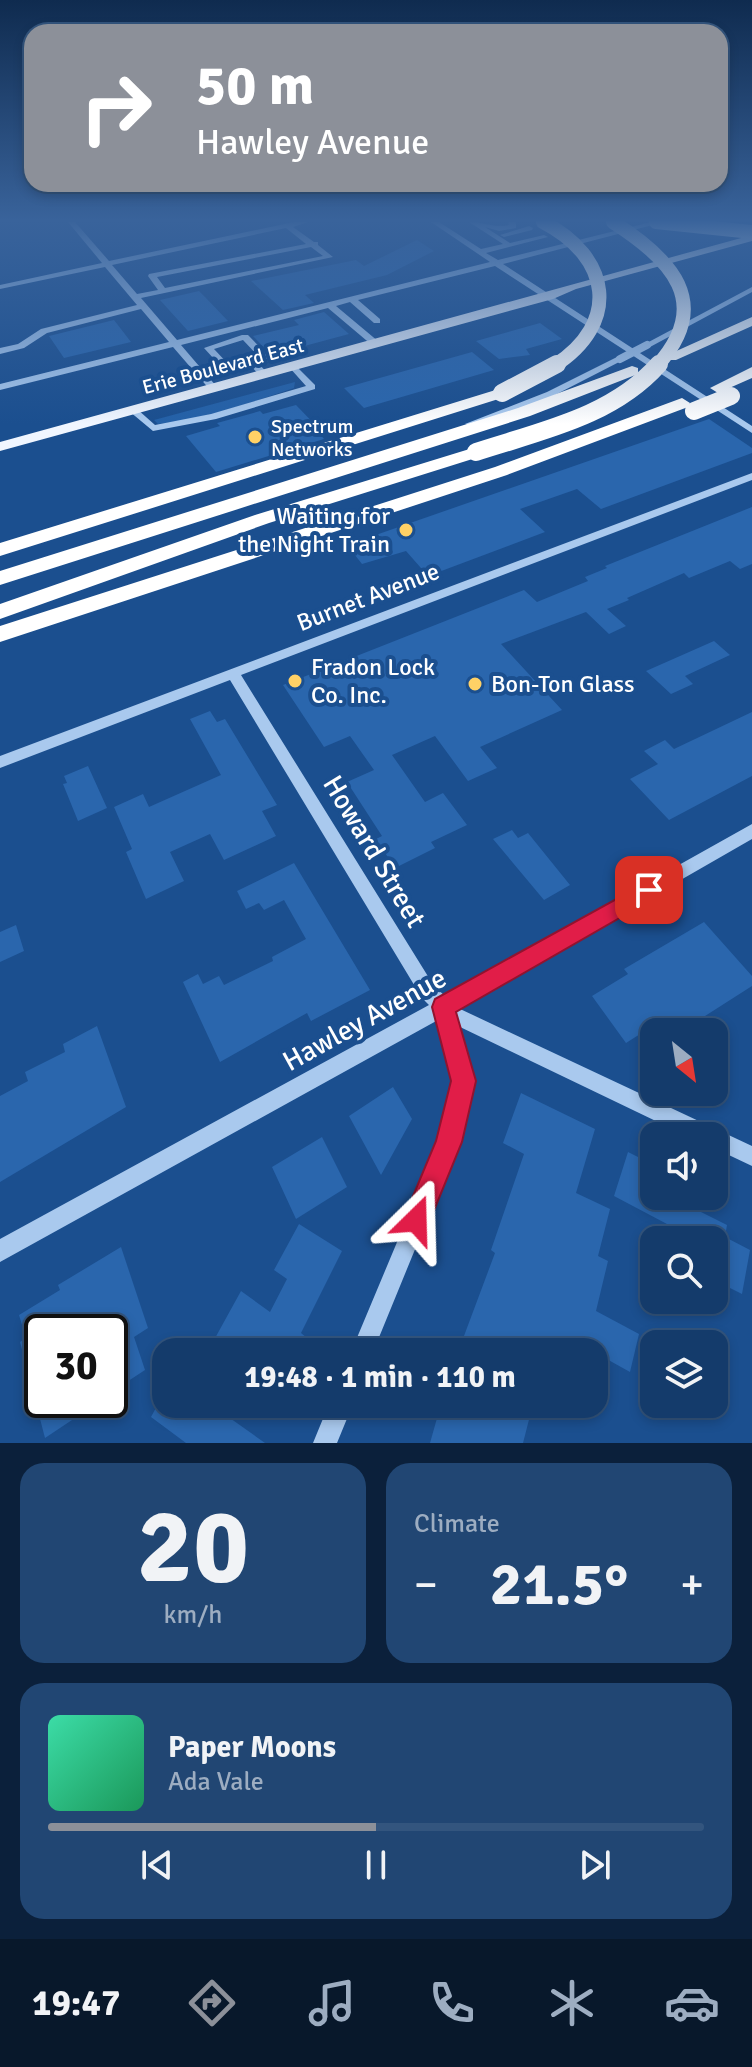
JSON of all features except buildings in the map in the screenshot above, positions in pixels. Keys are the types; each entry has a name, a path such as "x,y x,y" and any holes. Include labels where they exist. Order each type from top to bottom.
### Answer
{"highway":[{"path":"0,550 502,393 565,360 592,332 599,315 600,289"},
{"path":"0,612 262,519 476,452 611,403 630,392 672,355 681,341 688,310 680,289"},
{"path":"0,578 524,412 626,365 671,357 752,321"},
{"path":"724,392 752,372"},
{"path":"0,634 501,471 649,429 688,407 724,392 752,386"}],"main road":[{"name":"Erie Boulevard East","path":"0,447 549,297 583,295 600,289"}],"street":[{"path":"128,289 214,389"},
{"path":"134,297 171,289"},
{"path":"0,387 391,289"},
{"path":"537,289 752,430"},
{"path":"626,365 647,345 751,289"},
{"path":"352,299 377,321"},
{"path":"330,305 376,344"},
{"path":"0,351 21,346 44,331 142,306"},
{"path":"227,331 235,339"},
{"path":"245,337 267,360 253,363 228,369 208,348 245,337"},
{"path":"253,363 264,375"},
{"path":"134,411 153,428 213,417 312,387 294,367"},
{"name":"Burnet Avenue","path":"0,762 752,476"},
{"name":"Howard Street","path":"233,673 428,992 449,1013 680,1122"},
{"name":"Hawley Avenue","path":"0,1251 443,1007 752,831"},
{"path":"368,1338 449,1142 464,1081 443,1007"},
{"name":"Howard Street","path":"728,1145 752,1156"},
{"path":"325,1443 335,1418"}],"shaded area":[{"path":"295,382 294,388 244,405 176,422 158,424 154,420"}],"place":[{"name":"Spectrum Networks","path":"255,437"},
{"name":"Waiting for the Night Train","path":"406,530"},
{"name":"Fradon Lock Co. Inc.","path":"295,681"},
{"name":"Bon-Ton Glass","path":"475,684"}],"route":[{"path":"416,1220 449,1142 464,1081 443,1007 649,890"}]}
